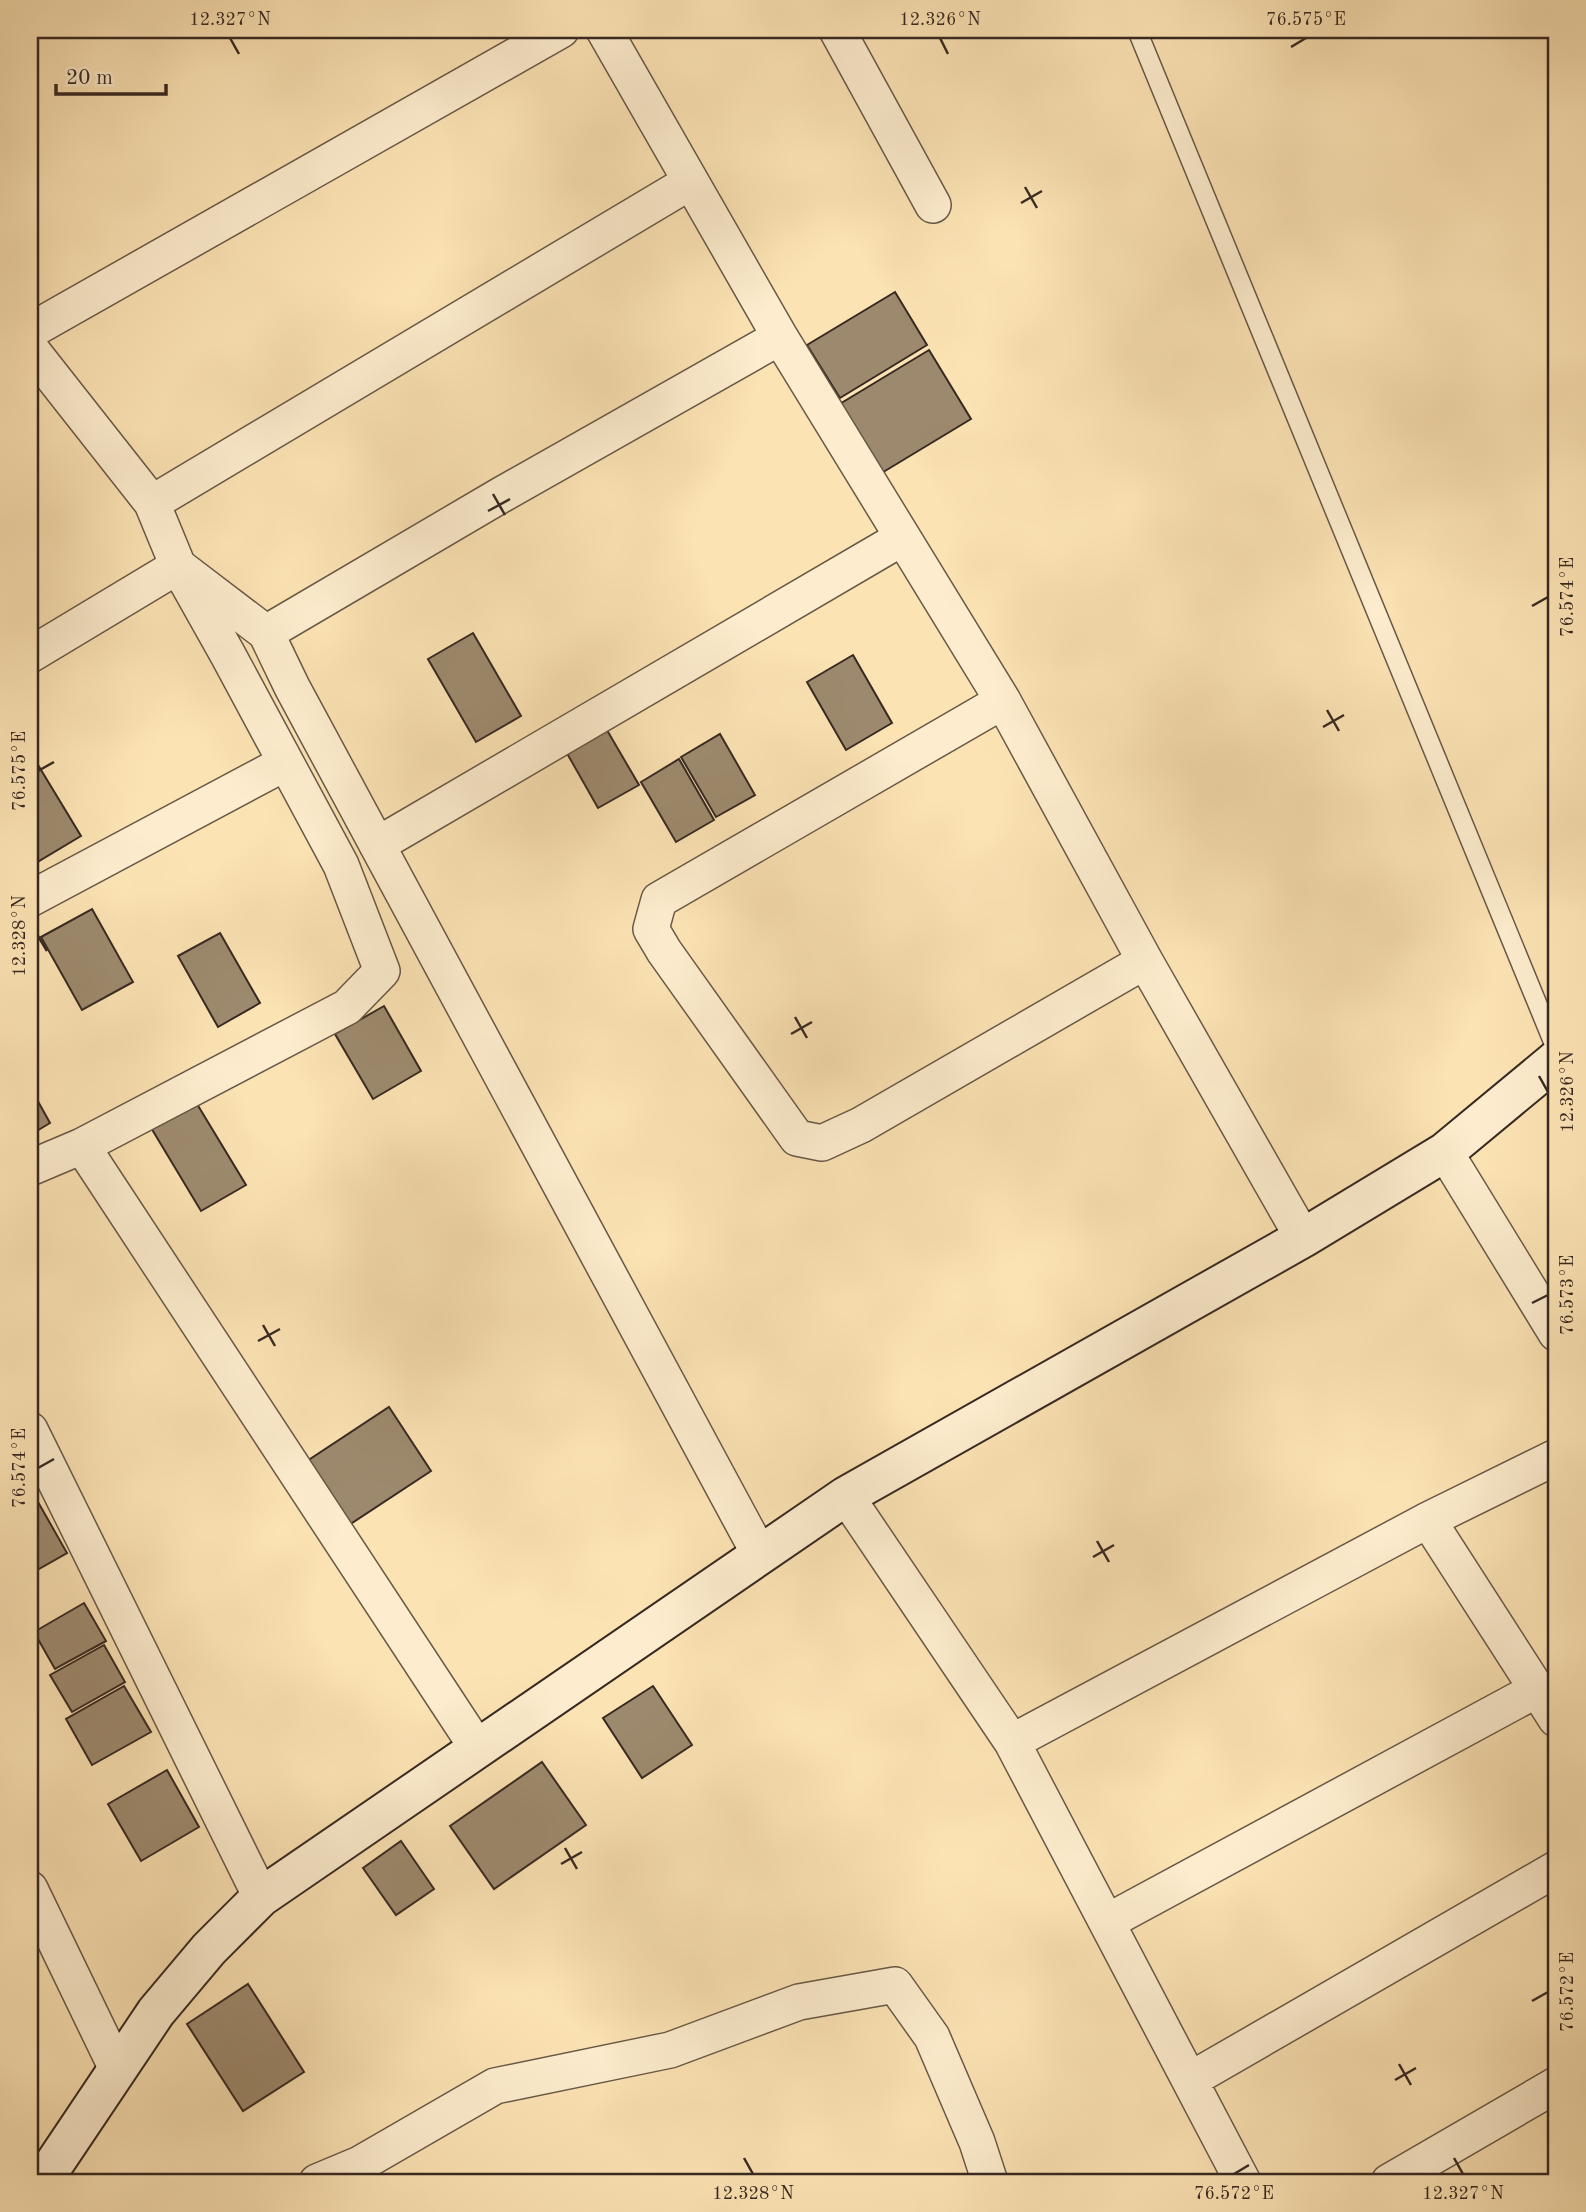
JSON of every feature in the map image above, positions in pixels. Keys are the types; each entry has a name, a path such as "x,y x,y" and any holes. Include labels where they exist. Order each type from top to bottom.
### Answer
{"street":[{"path":"30,331 561,30"},
{"path":"604,30 780,337 1003,701 1145,961 1303,1238"},
{"path":"837,30 933,205"},
{"path":"152,503 690,182"},
{"path":"266,633 501,495 780,337"},
{"path":"30,348 152,503 178,566 341,865 382,971 347,1007 82,1146 30,1168"},
{"path":"377,845 902,538"},
{"path":"178,566 266,633 292,687 760,1555"},
{"path":"30,654 178,566"},
{"path":"1003,701 659,900 651,929 797,1138 822,1143 862,1125 1145,961"},
{"path":"30,899 285,764"},
{"path":"41,2182 156,2012 209,1948 261,1897 846,1496 1303,1238 1445,1152 1556,1060"},
{"path":"82,1146 478,1749"},
{"path":"1445,1152 1556,1333"},
{"path":"30,1430 261,1897"},
{"path":"1012,1742 1428,1520 1556,1457"},
{"path":"846,1496 1012,1742 1243,2182"},
{"path":"1428,1520 1556,1719"},
{"path":"1107,1922 1538,1689"},
{"path":"1190,2080 1556,1869"},
{"path":"30,1889 117,2069"},
{"path":"317,2182 360,2164 495,2086 670,2050 799,2002 895,1985 932,2037 977,2141 990,2182"},
{"path":"1389,2182 1556,2085"}],"lane":[{"path":"1137,30 1556,1049"}],"building":[{"path":"895,292 927,345 840,398 807,345"},
{"path":"929,350 971,419 880,474 838,405"},
{"path":"473,633 521,716 476,742 428,659"},
{"path":"853,655 892,723 846,750 807,682"},
{"path":"604,725 639,785 598,808 564,748"},
{"path":"720,734 755,795 716,817 681,757"},
{"path":"679,759 714,820 676,842 641,782"},
{"path":"35,760 81,836 34,864 30,857 30,762"},
{"path":"92,909 133,982 82,1010 41,937"},
{"path":"220,933 260,1003 218,1027 178,956"},
{"path":"384,1006 421,1071 373,1099 335,1034"},
{"path":"30,1087 50,1123 30,1135"},
{"path":"194,1099 246,1185 201,1211 150,1126"},
{"path":"389,1407 431,1471 346,1527 304,1463"},
{"path":"38,1502 67,1553 30,1574 30,1507"},
{"path":"84,1603 106,1641 55,1669 34,1632"},
{"path":"104,1645 125,1682 72,1712 50,1675"},
{"path":"124,1686 151,1732 92,1765 66,1719"},
{"path":"653,1686 692,1745 642,1778 603,1718"},
{"path":"542,1762 586,1825 494,1889 450,1826"},
{"path":"167,1770 199,1827 141,1861 108,1804"},
{"path":"401,1841 434,1889 396,1915 363,1868"},
{"path":"248,1984 304,2072 243,2111 187,2024"}]}
